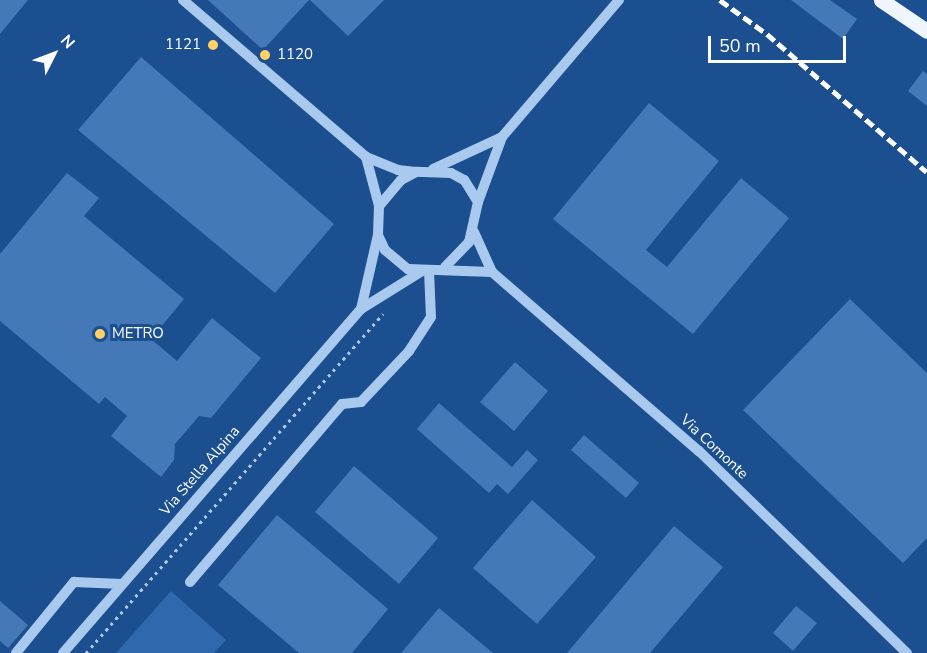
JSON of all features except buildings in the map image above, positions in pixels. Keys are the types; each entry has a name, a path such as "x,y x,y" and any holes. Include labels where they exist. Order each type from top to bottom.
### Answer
{"main road":[{"path":"881,0 927,31"}],"street":[{"path":"183,0 366,157 398,170 416,172 432,170 502,137"},
{"path":"445,267 461,254 474,232 478,202 502,137 619,0"},
{"path":"366,157 380,206 378,235 397,264 425,271 445,267 492,272"},
{"path":"432,170 464,180 478,202"},
{"path":"380,206 401,180 416,172"},
{"path":"474,232 492,272"},
{"name":"Via Stella Alpina","path":"361,309 378,235"},
{"path":"190,582 342,404 362,402 409,351 431,317 425,271"},
{"name":"Via Stella Alpina","path":"63,653 361,309 425,271"},
{"name":"Via Comonte","path":"492,272 699,452 907,653"},
{"path":"16,653 74,582 122,584"}],"path":[{"path":"86,653 386,310"}],"shaded area":[{"path":"171,591 226,640 214,653 116,653"}],"railway":[{"path":"720,0 767,34 927,172"}],"place":[{"name":"1121","path":"213,45"},
{"name":"1120","path":"265,55"},
{"name":"METRO","path":"100,334"}]}
